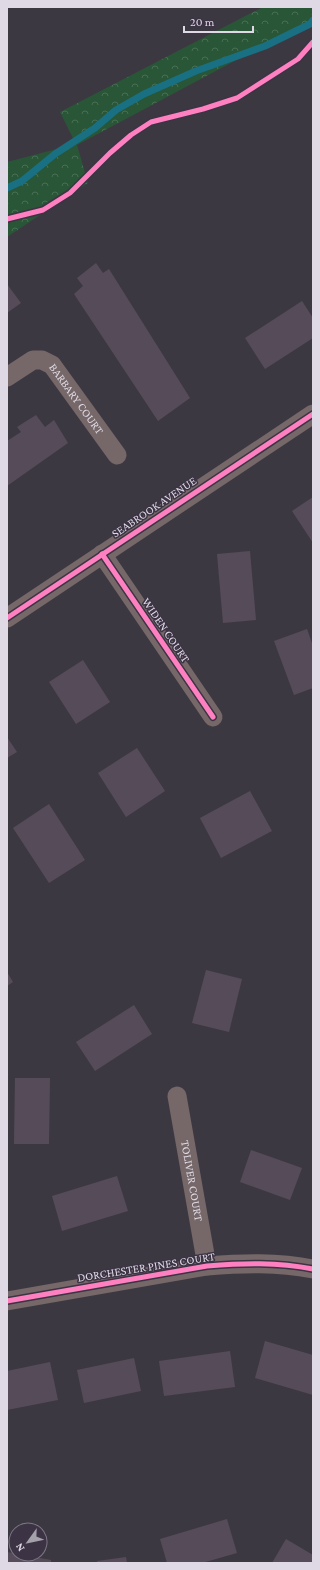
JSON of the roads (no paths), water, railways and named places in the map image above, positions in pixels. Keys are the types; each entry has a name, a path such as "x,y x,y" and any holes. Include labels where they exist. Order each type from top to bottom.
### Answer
{"street":[{"name":"BARBARY COURT","path":"7,377 33,360 42,360 52,365 117,456"},
{"name":"SEABROOK AVENUE","path":"7,618 313,414"},
{"name":"WIDEN COURT","path":"102,554 213,717"},
{"name":"TOLIVER COURT","path":"177,1096 207,1266"},
{"name":"DORCHESTER PINES COURT","path":"7,1301 207,1266 239,1263 271,1263 313,1269"}],"waterway":[{"path":"7,188 22,181 55,154 95,128 116,110 144,94 196,71 265,46 310,24 313,20"}]}
